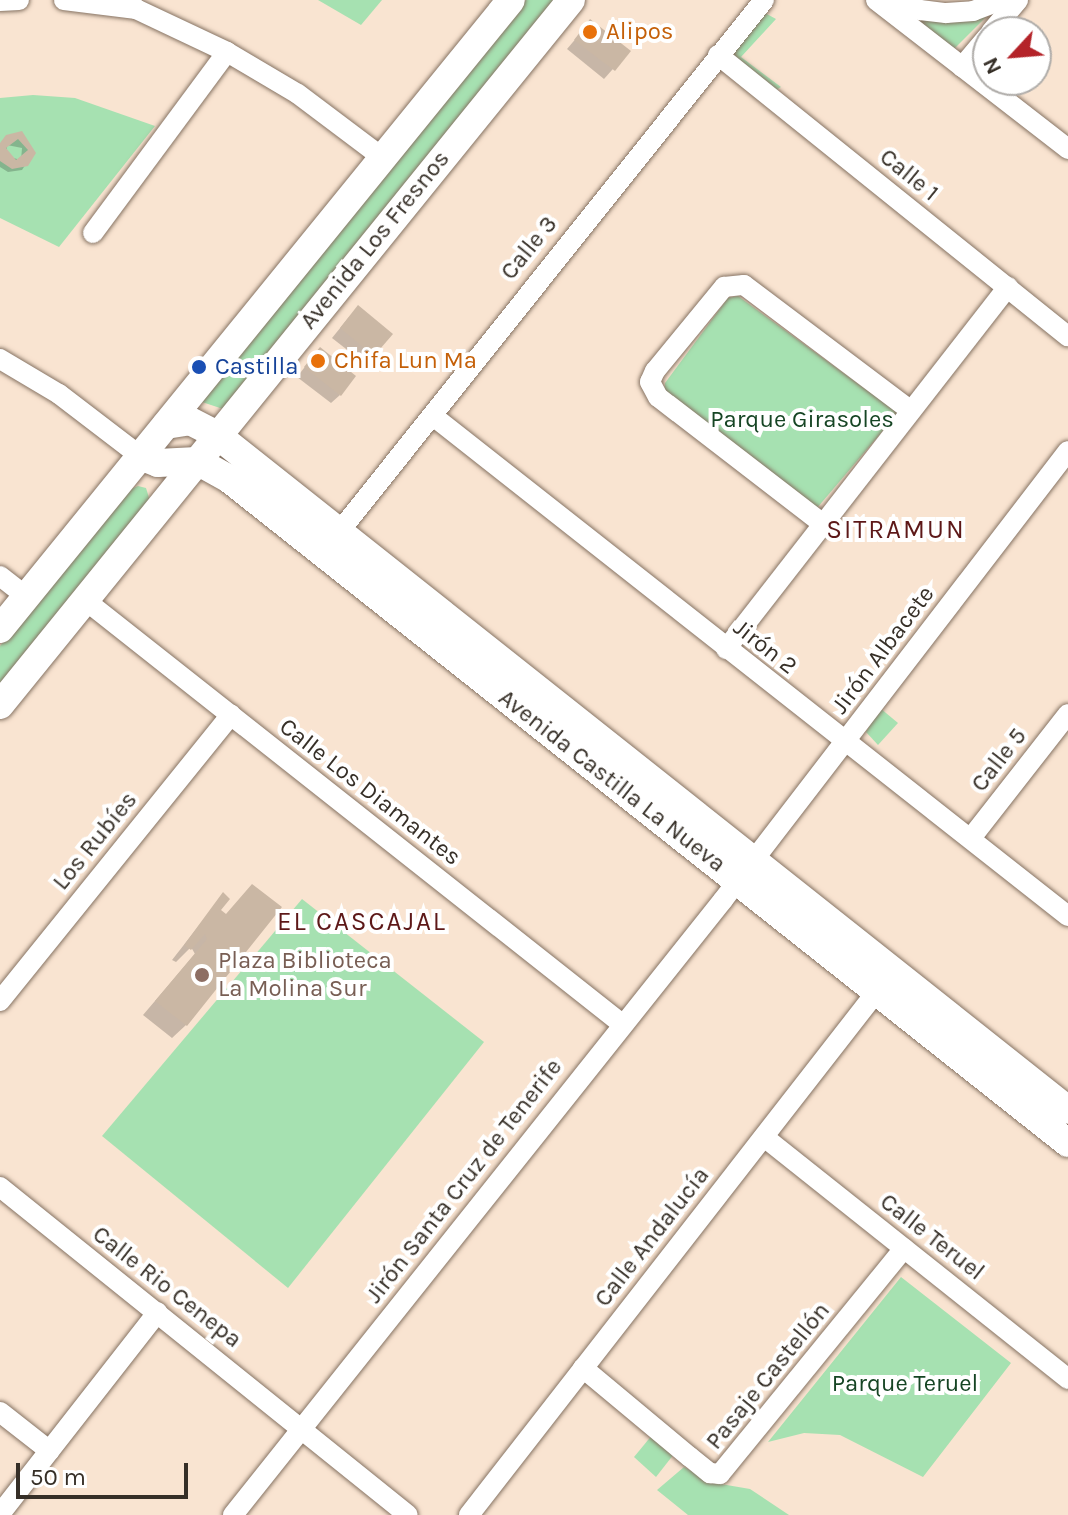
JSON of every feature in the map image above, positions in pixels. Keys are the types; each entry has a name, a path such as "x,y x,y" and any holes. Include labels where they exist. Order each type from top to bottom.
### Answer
{"street":[{"path":"0,1 19,0"},
{"path":"64,0 136,9 227,52 298,94 383,158"},
{"path":"136,9 156,0"},
{"name":"Avenida Los Fresnos","path":"0,629 511,0"},
{"name":"Avenida Los Fresnos","path":"0,705 571,0"},
{"name":"Calle 3","path":"339,532 764,0"},
{"path":"876,0 1068,149"},
{"path":"896,0 920,10 946,13 973,11 1002,0"},
{"path":"1005,16 1018,0"},
{"path":"93,233 227,52"},
{"name":"Calle 1","path":"718,55 1068,336"},
{"path":"962,67 972,55"},
{"path":"823,524 658,397 650,382 655,371 724,287 744,285 911,411"},
{"path":"726,649 1008,287"},
{"path":"0,359 59,394 140,456 158,463 197,461"},
{"name":"Jirón 2","path":"433,416 1068,916"},
{"name":"Avenida Castilla La Nueva","path":"166,425 190,421 217,435 339,532 746,869 877,991 1068,1143"},
{"name":"Jirón Albacete","path":"746,869 1068,451"},
{"name":"Avenida Castilla La Nueva","path":"197,461 228,478 1068,1110"},
{"path":"0,576 27,597"},
{"name":"Calle Los Diamantes","path":"85,600 622,1024"},
{"name":"Los Rubíes","path":"0,1001 231,715"},
{"name":"Calle 5","path":"971,838 1066,721"},
{"name":"Jirón Santa Cruz de Tenerife","path":"233,1515 746,869"},
{"name":"Calle Andalucía","path":"469,1515 877,991"},
{"name":"Calle Teruel","path":"764,1137 1068,1379"},
{"name":"Calle Rio Cenepa","path":"0,1187 302,1427"},
{"name":"Pasaje Castellón","path":"583,1368 700,1465 720,1474 904,1248"},
{"path":"0,1514 158,1312"},
{"path":"0,1412 50,1451"},
{"path":"302,1427 408,1515"}],"green space":[{"path":"318,0 382,0 361,25"},
{"path":"526,0 557,0 223,409 202,402"},
{"path":"765,13 776,19 741,57 781,87 773,92 733,58 735,45"},
{"path":"972,17 972,31 953,50 914,18"},
{"path":"33,95 75,98 155,126 59,247 0,218 0,98"},
{"name":"Parque Girasoles","path":"738,296 898,413 817,508 664,394 665,383 728,298"},
{"path":"138,486 146,488 150,501 0,686 0,646 129,490"},
{"path":"880,708 898,723 878,745 866,732"},
{"path":"302,899 484,1042 288,1288 102,1136"},
{"name":"Parque Teruel","path":"901,1277 1011,1363 923,1477 840,1435 804,1433 768,1442"},
{"path":"653,1434 674,1454 656,1477 634,1457"},
{"path":"684,1467 715,1483 750,1489 789,1515 688,1515 657,1490"}],"building":[{"path":"590,19 631,51 615,71 574,40"},
{"path":"22,131 36,153 28,166 12,169 0,161 0,143 6,135","holes":["18,139 28,150 16,160 6,148"]},
{"path":"358,305 393,334 374,356 340,328"},
{"path":"320,347 356,376 341,396 304,367"},
{"name":"Plaza Biblioteca La Molina Sur","path":"252,884 282,907 187,1026 155,1001 207,939 205,934 191,950 184,945 223,892 230,899 221,910 226,914"}],"place":[{"name":"Alipos","path":"590,32"},
{"name":"Chifa Lun Ma","path":"318,361"},
{"name":"Castilla","path":"199,367"},
{"name":"Plaza Biblioteca La Molina Sur","path":"202,975"}],"district":[{"name":"SITRAMUN","path":"896,530"},
{"name":"EL CASCAJAL","path":"362,922"}]}
